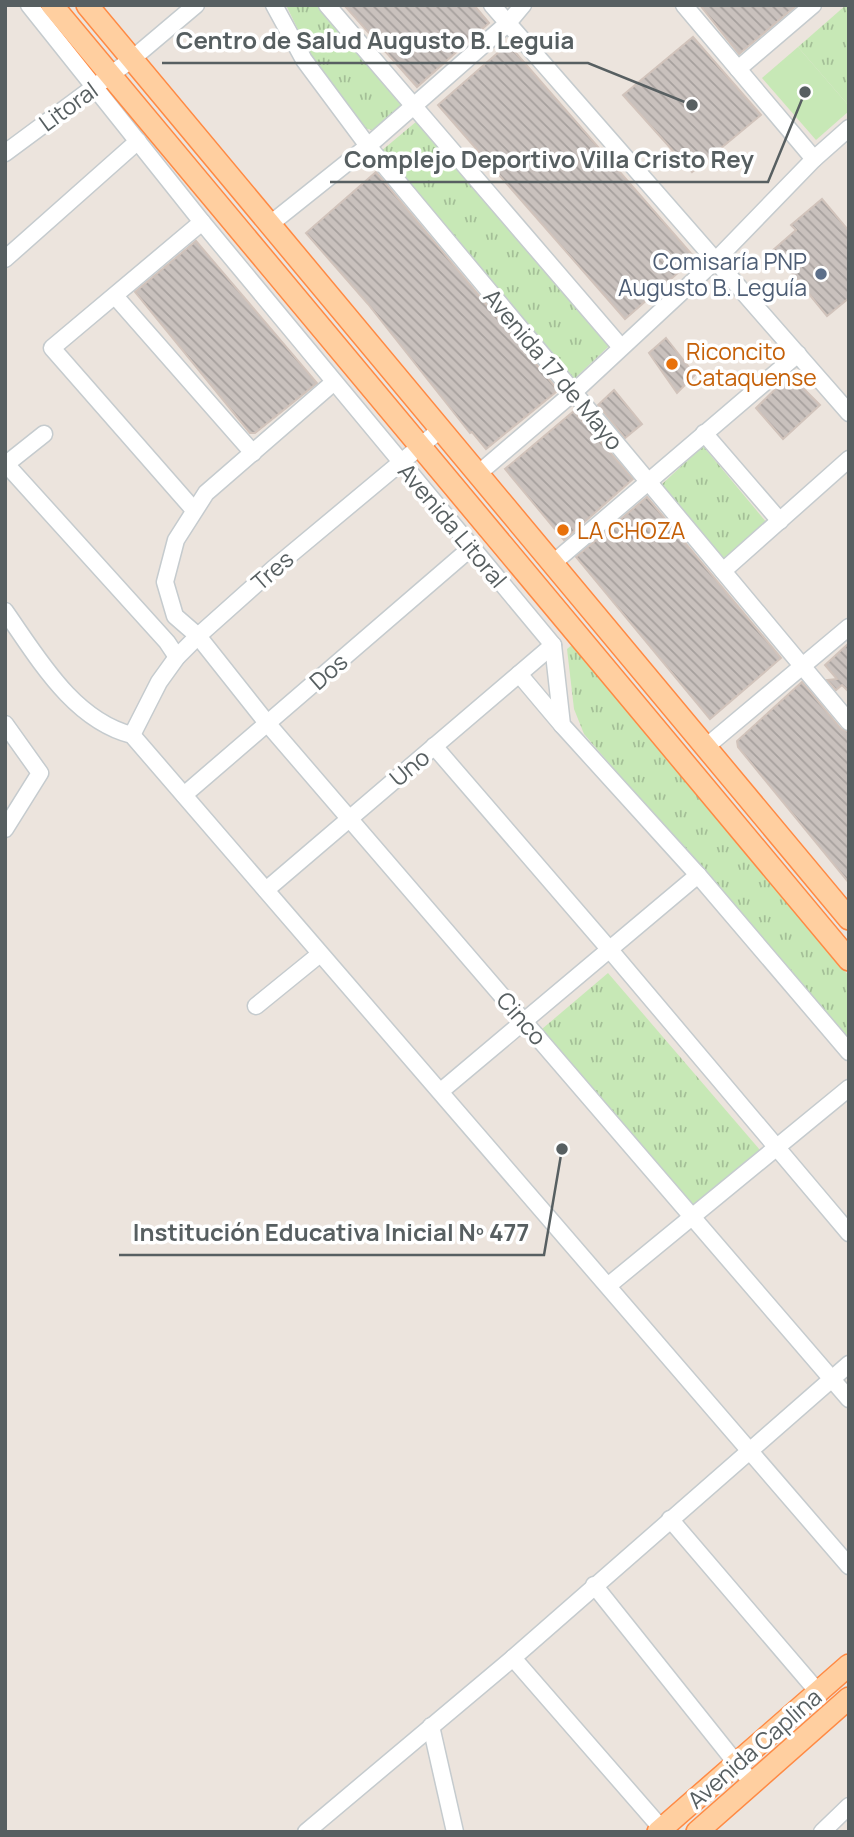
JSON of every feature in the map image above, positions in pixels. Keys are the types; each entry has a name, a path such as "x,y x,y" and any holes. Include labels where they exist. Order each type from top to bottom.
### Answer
{"main road":[{"name":"Avenida Litoral","path":"52,5 103,81 421,447 849,960"},
{"path":"87,5 849,919"},
{"name":"Avenida Caplina","path":"660,1830 849,1665"},
{"name":"Avenida Caplina","path":"698,1832 849,1698"}],"street":[{"name":"Avenida Litoral","path":"29,5 103,81 138,141 202,222 553,645"},
{"name":"Litoral","path":"5,153 132,59 196,5"},
{"name":"Avenida 17 de Mayo","path":"274,5 304,60 368,146 849,722"},
{"path":"327,5 621,346"},
{"path":"492,5 849,413"},
{"path":"268,225 368,146 508,23 523,5"},
{"path":"684,5 814,159"},
{"path":"738,69 813,5"},
{"path":"479,473 574,392 716,260 814,159 849,128"},
{"path":"5,259 138,141"},
{"path":"194,510 52,348 202,222"},
{"path":"115,296 253,453"},
{"path":"552,564 798,354"},
{"name":"Cinco","path":"334,382 206,493 194,510 176,540 165,582 175,616 198,636 267,723 849,1399"},
{"name":"Tres","path":"132,735 159,682 177,657 198,636 273,569 441,429"},
{"path":"704,433 780,521"},
{"path":"44,434 6,465 167,642 177,657"},
{"path":"723,571 849,459"},
{"name":"Dos","path":"184,795 472,547"},
{"path":"5,611 55,681 104,724 132,735 849,1566"},
{"path":"707,746 849,627"},
{"path":"553,645 562,725"},
{"name":"Uno","path":"266,890 553,645"},
{"path":"519,674 698,875 849,1052"},
{"path":"5,724 40,773 5,829"},
{"path":"434,746 849,1233"},
{"path":"441,1091 698,875"},
{"path":"257,1006 320,954"},
{"path":"609,1285 849,1088"},
{"path":"313,1829 849,1364"},
{"path":"670,1520 818,1692"},
{"path":"594,1586 752,1783"},
{"path":"513,1658 660,1830"},
{"path":"431,1726 455,1832"},
{"path":"822,1832 847,1812"}],"green space":[{"path":"286,5 317,5 404,103 373,130 367,129 318,71"},
{"path":"849,5 849,106 798,47"},
{"path":"798,47 849,106 849,111 816,140 762,78"},
{"path":"417,121 609,346 572,381 380,152"},
{"path":"703,446 767,523 723,562 660,486"},
{"path":"572,645 849,976 849,1042 584,734 574,709 567,649"},
{"path":"608,973 760,1150 691,1207 542,1029"}],"building":[{"path":"344,5 474,5 489,23 417,87"},
{"path":"700,5 797,5 739,54"},
{"path":"693,37 761,115 692,172 623,95"},
{"path":"508,44 695,258 625,319 438,105"},
{"path":"376,172 557,389 486,449 472,432 470,433 368,304 306,233"},
{"name":"Comisaría PNP Augusto B. Leguía","path":"822,199 849,231 849,298 827,316 773,250 796,230 791,225"},
{"path":"196,241 317,383 255,433 250,433 135,292"},
{"name":"Riconcito Cataquense","path":"666,338 695,375 677,393 649,353"},
{"path":"790,375 820,405 783,439 756,408"},
{"path":"614,390 642,424 625,438 598,405"},
{"path":"574,411 633,479 564,540 505,469"},
{"path":"647,497 781,658 710,719 576,557"},
{"path":"849,643 849,692 842,685 836,690 827,680 837,679 825,665"},
{"path":"802,682 841,729 849,732 849,883 738,747 737,741"}],"place":[{"name":"Complejo Deportivo Villa Cristo Rey","path":"805,92"},
{"name":"Centro de Salud Augusto B. Leguia","path":"692,105"},
{"name":"Comisaría PNP Augusto B. Leguía","path":"821,274"},
{"name":"Riconcito Cataquense","path":"672,364"},
{"name":"LA CHOZA","path":"563,530"},
{"name":"Institución Educativa Inicial Nº 477","path":"562,1149"}]}
